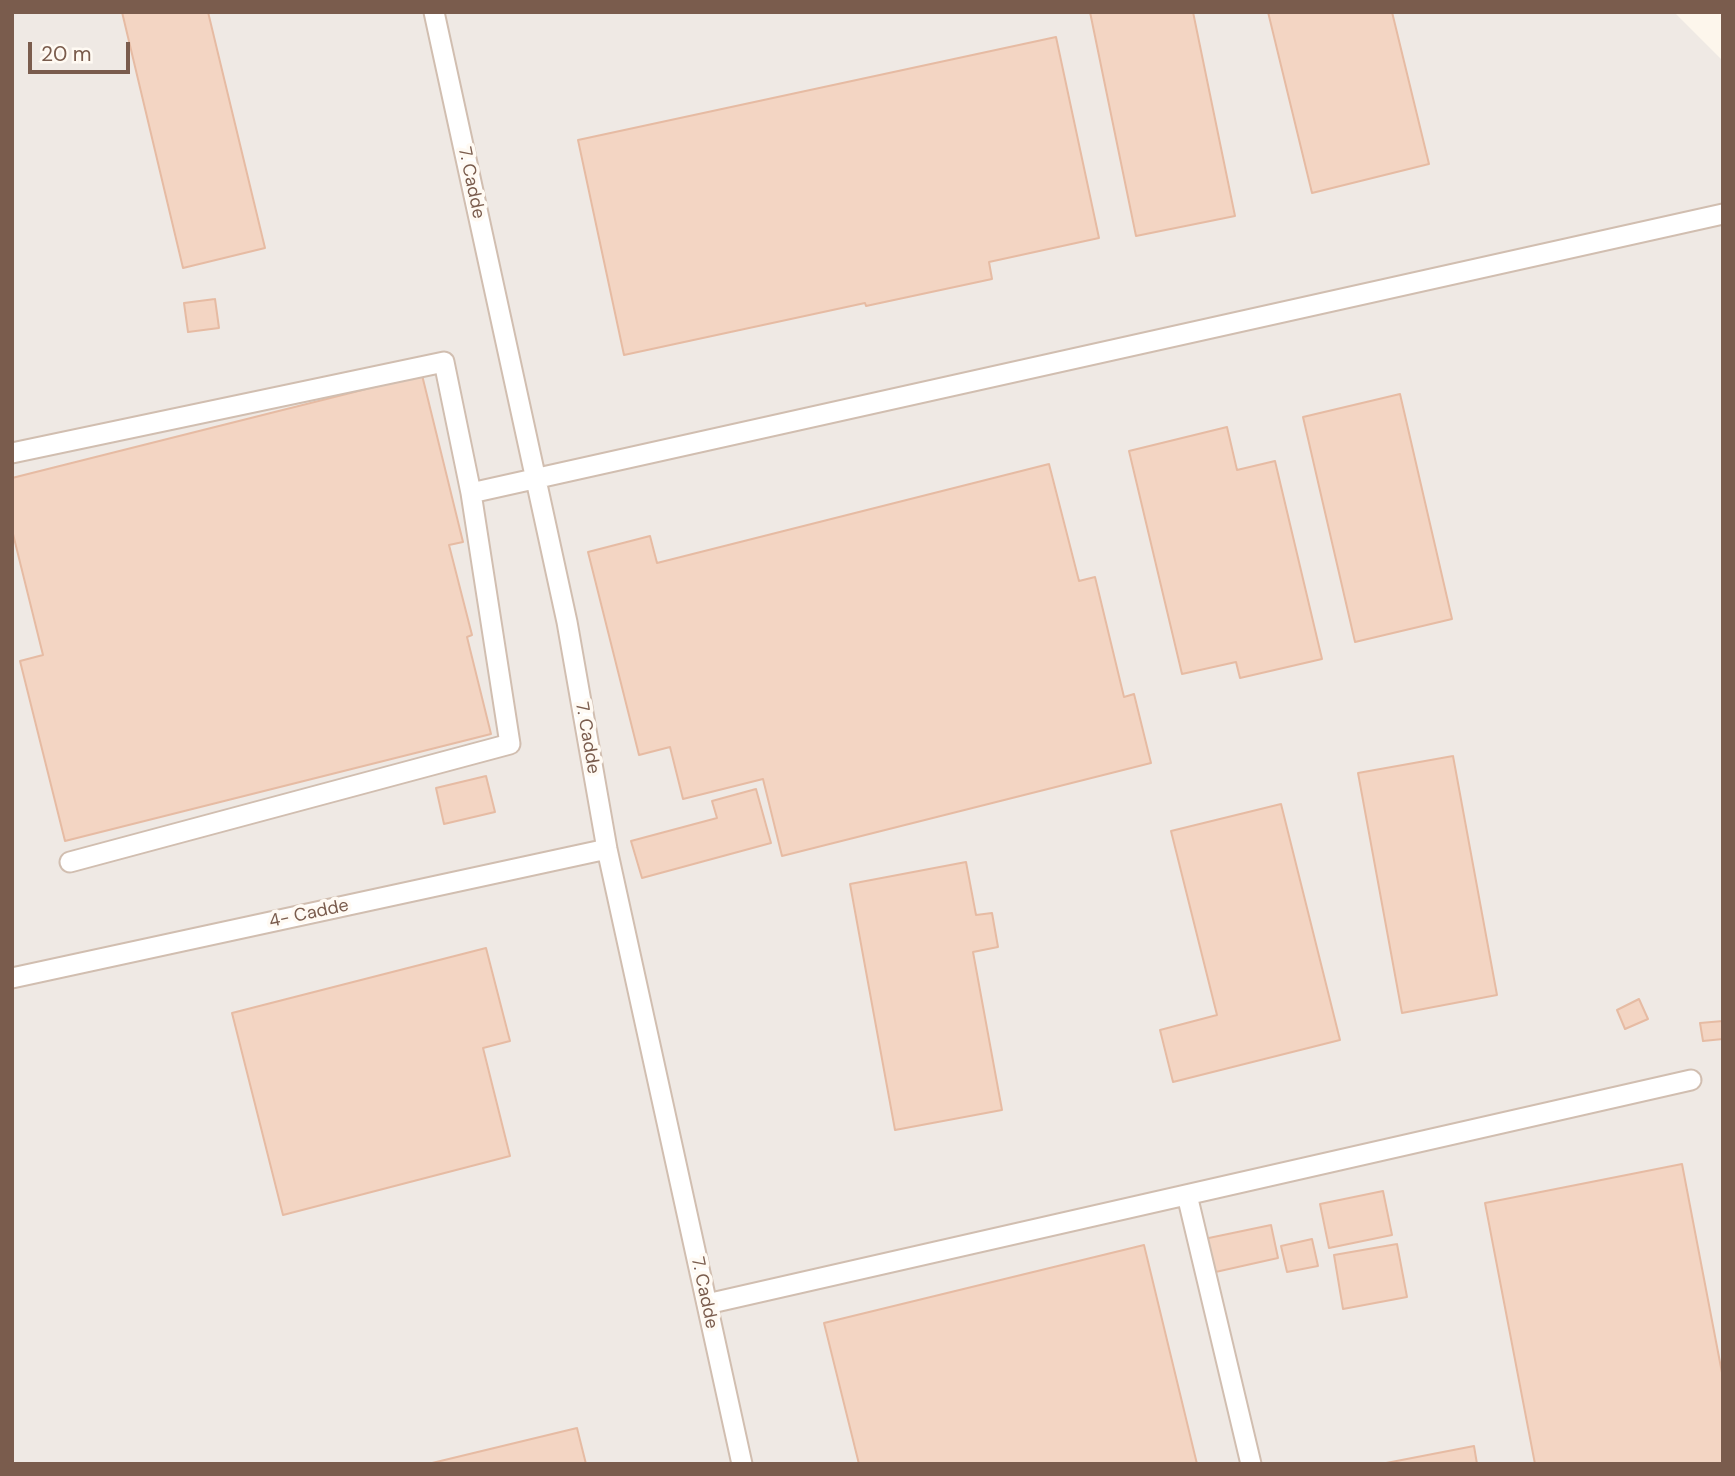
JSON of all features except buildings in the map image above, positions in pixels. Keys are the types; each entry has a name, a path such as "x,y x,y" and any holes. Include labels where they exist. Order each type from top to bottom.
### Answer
{"lane":[{"name":"7. Cadde","path":"434,12 567,622 607,849 742,1464"},
{"path":"471,493 1723,214"},
{"path":"12,453 444,362 471,493 510,744 70,862"},
{"name":"4- Cadde","path":"12,978 607,849"},
{"path":"706,1304 1691,1080"},
{"path":"1186,1195 1251,1464"}],"shaded area":[{"path":"12,12 1674,12 1723,61 1723,1464 12,1464"}]}
